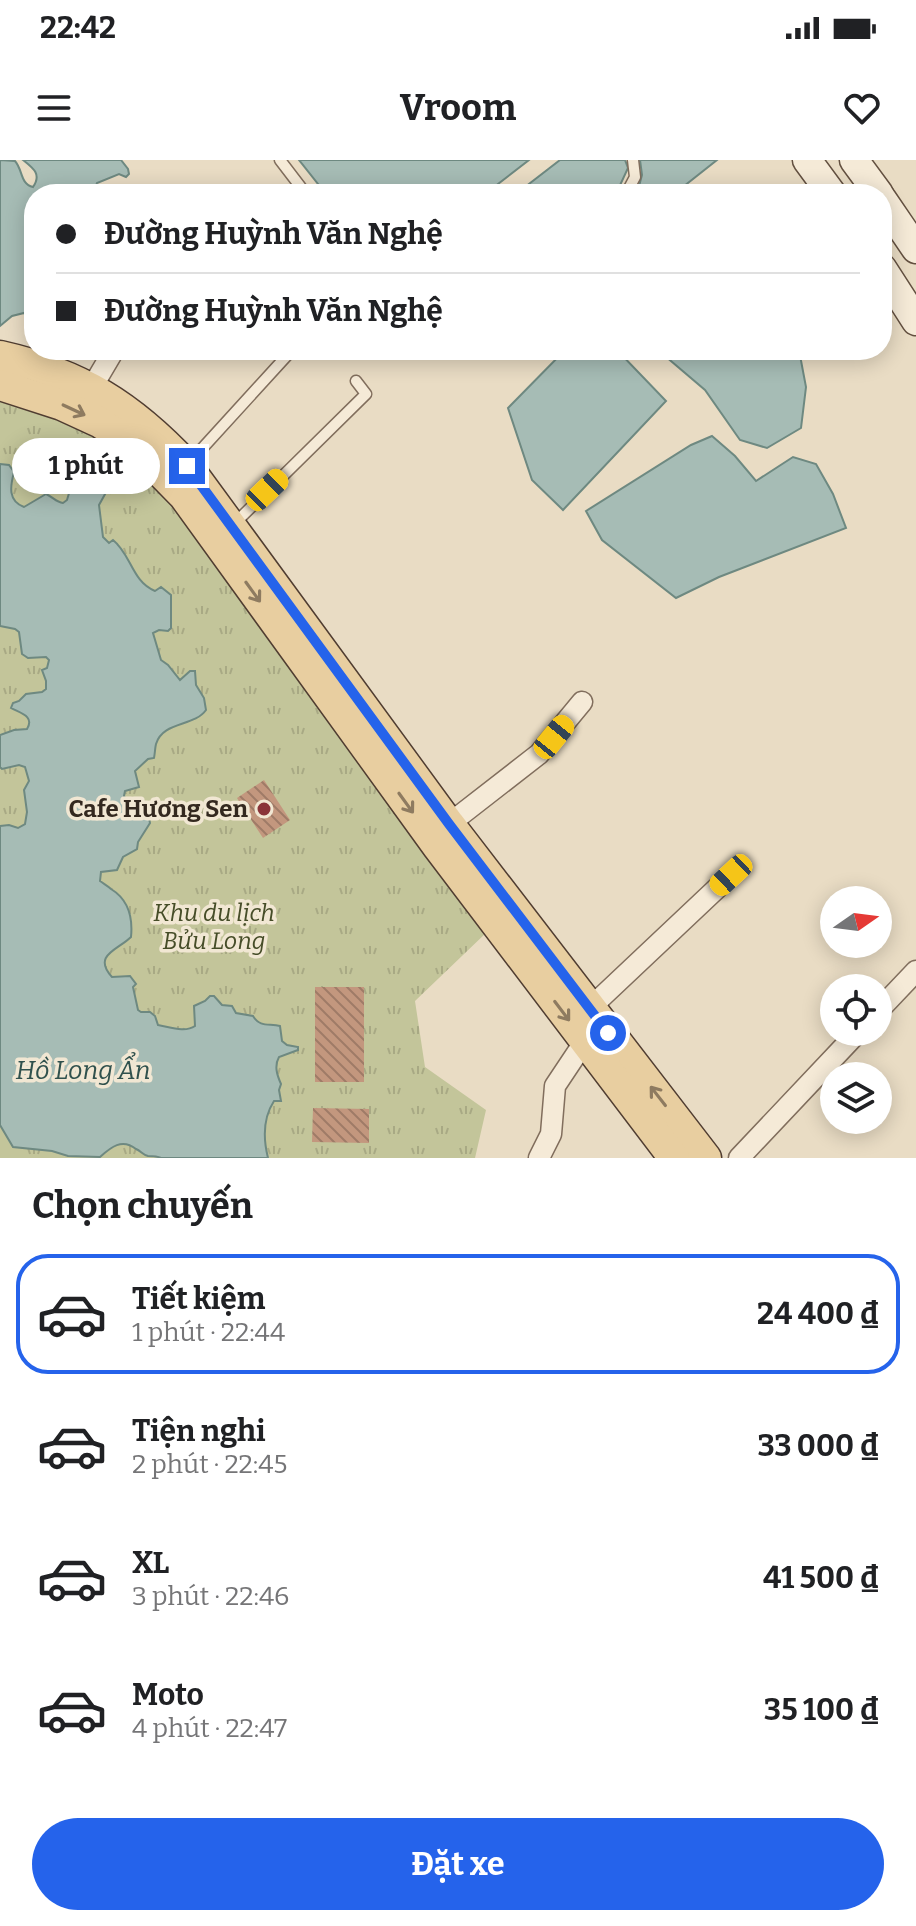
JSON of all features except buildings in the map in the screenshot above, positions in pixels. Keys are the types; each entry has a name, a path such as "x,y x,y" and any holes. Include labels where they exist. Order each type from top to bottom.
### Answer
{"main road":[{"path":"807,160 825,184"},
{"path":"854,160 872,184"},
{"path":"892,214 916,249"},
{"path":"892,284 916,321"},
{"path":"0,356 54,372 124,408 187,466 449,824 706,1158"},
{"path":"0,385 62,405 99,422 133,444 184,496 438,847 674,1158"}],"street":[{"path":"91,389 108,360"},
{"path":"449,824 539,754 582,702"},
{"path":"590,1008 731,875"},
{"path":"892,996 916,971"},
{"path":"539,1158 551,1134 555,1086 585,1041"},
{"path":"739,1158 845,1046"}],"lane":[{"path":"280,160 298,184"},
{"path":"631,184 635,177 633,160"},
{"path":"187,466 283,360"},
{"path":"232,526 366,394 356,381"}],"green space":[{"name":"Khu du lịch Bửu Long","path":"0,399 97,435 139,466 174,504 487,932 415,1001 425,1067 486,1110 475,1158 0,1158"}],"water":[{"path":"0,160 15,161 28,184 24,184 24,313 12,316 0,326"},
{"path":"23,160 121,160 128,169 126,177 119,174 97,183 35,184 36,175"},
{"path":"299,160 529,160 498,184 318,184"},
{"path":"560,160 625,160 628,168 621,184 529,184"},
{"path":"640,160 717,160 687,184 640,184"},
{"path":"555,360 627,360 666,401 563,510 532,480 508,408"},
{"path":"670,360 801,360 806,387 801,428 767,448 740,440 705,390"},
{"path":"712,436 735,456 756,481 793,457 816,464 833,494 846,528 719,577 676,598 602,540 586,511 691,445"},
{"name":"Hồ Long Ẩn","path":"90,462 108,469 114,478 99,505 103,537 119,546 147,587 155,591 161,587 171,595 171,628 153,633 161,660 180,680 190,671 195,671 196,685 204,698 206,710 194,719 165,731 156,744 154,758 148,759 135,771 139,787 125,791 127,803 145,807 150,823 137,849 123,857 117,870 101,872 100,881 122,898 131,923 131,937 109,954 105,963 112,977 130,976 136,984 133,987 138,1010 150,1012 158,1025 182,1029 195,1026 194,1006 214,996 222,1005 232,1006 236,1013 253,1016 262,1024 280,1026 282,1041 298,1047 298,1050 277,1060 281,1101 274,1101 266,1121 268,1158 161,1158 146,1155 126,1144 113,1147 100,1157 68,1156 13,1147 0,1125 0,826 18,828 25,824 24,790 29,781 25,767 0,767 0,735 27,729 28,718 11,708 26,694 46,689 42,670 47,668 49,660 46,657 28,658 22,654 19,632 0,626 0,464 9,465 14,472 13,497 24,507 46,494 63,503 67,500 75,473 83,463"}],"place":[{"name":"Cafe Hương Sen","path":"264,809"}],"route":[{"path":"187,466 449,824 608,1033"}]}
